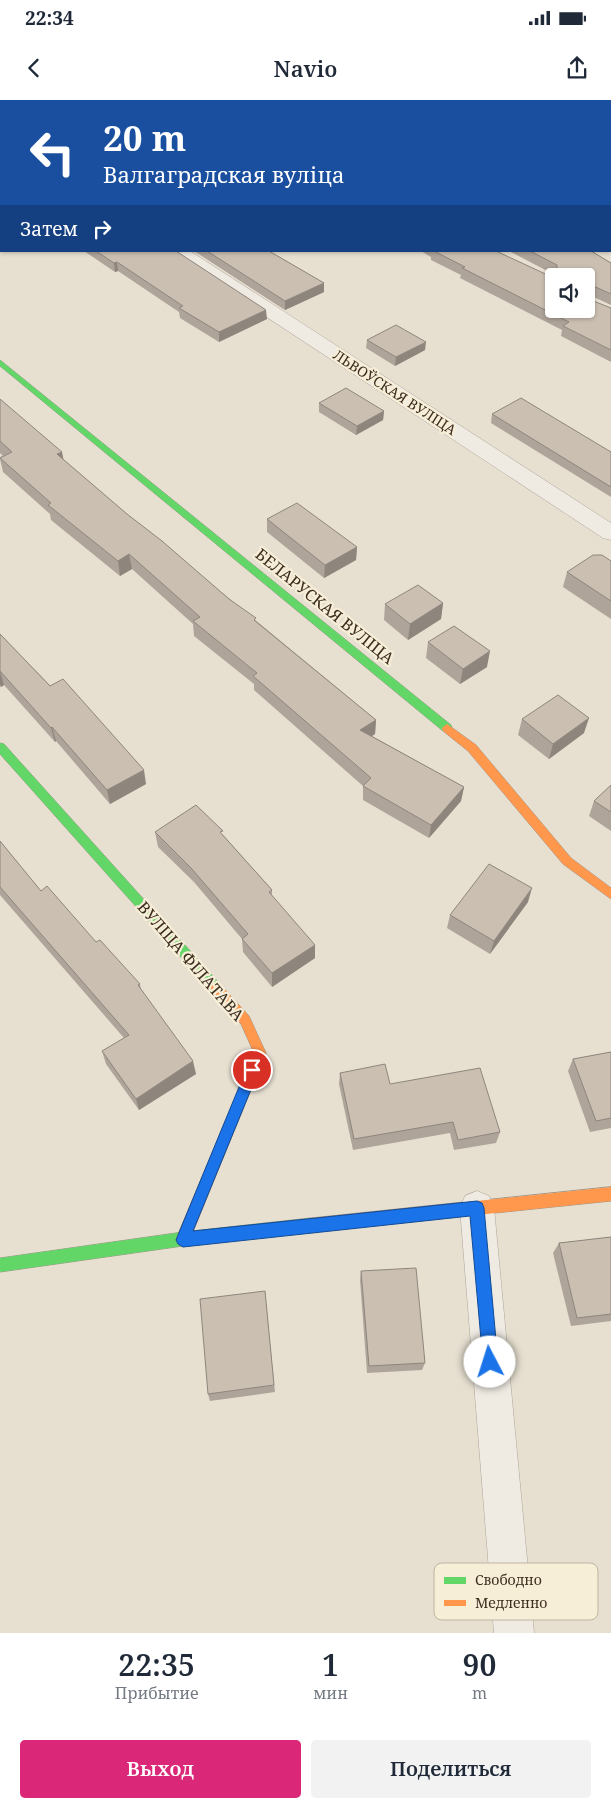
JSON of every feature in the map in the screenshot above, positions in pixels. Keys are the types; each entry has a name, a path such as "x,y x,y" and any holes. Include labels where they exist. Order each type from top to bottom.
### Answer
{"street":[{"name":"ЛЬВОЎСКАЯ ВУЛІЦА","path":"180,252 611,533"},
{"name":"БЕЛАРУСКАЯ ВУЛІЦА","path":"0,362 472,748 567,861 611,894"},
{"name":"ВУЛІЦА ФІЛАТАВА","path":"0,747 245,1020 260,1053 183,1240"},
{"path":"0,1265 183,1240 611,1194"},
{"path":"477,1208 508,1563"},
{"path":"513,1620 514,1633"}],"building":[{"path":"98,252 178,252 266,310 219,332 179,308 183,306 117,262 114,263"},
{"path":"209,252 271,252 324,283 285,301"},
{"path":"436,252 498,252 545,274 545,310 462,268 465,267"},
{"path":"532,252 593,252 611,263 611,294 595,287 595,268 557,268 557,265"},
{"path":"595,302 611,308 611,350 563,326 569,322 561,318 595,318"},
{"path":"396,325 426,342 396,357 367,340"},
{"path":"346,388 384,411 357,426 319,403"},
{"path":"521,398 611,452 611,487 492,414"},
{"path":"0,399 62,452 57,454 127,514 162,541 229,599 256,618 254,620 376,720 360,730 464,787 431,825 363,786 371,778 253,676 257,673 193,621 200,617 129,554 118,561 48,505 51,503 0,458 12,452 0,441"},
{"path":"297,503 357,547 325,565 267,519"},
{"path":"593,555 602,555 611,561 611,601 567,572"},
{"path":"418,585 443,603 410,624 385,604"},
{"path":"454,626 490,651 463,669 428,642"},
{"path":"0,634 50,686 63,679 144,770 107,790 0,671"},
{"path":"558,695 589,718 553,744 522,719"},
{"path":"611,785 611,812 594,801"},
{"path":"196,805 223,831 220,832 272,890 269,892 315,945 272,973 242,939 248,934 191,868 155,832"},
{"path":"0,841 41,891 47,886 96,942 100,940 140,984 138,985 193,1061 136,1099 102,1051 129,1035 0,887"},
{"path":"489,864 532,888 494,941 450,915"},
{"path":"611,1052 611,1118 596,1121 573,1059"},
{"path":"385,1064 390,1084 480,1068 500,1132 458,1140 453,1122 354,1139 340,1073"},
{"path":"611,1237 611,1314 577,1318 559,1243"},
{"path":"416,1268 425,1363 369,1366 361,1271"},
{"path":"265,1291 274,1385 208,1394 200,1299"}],"traffic: fast":[{"path":"0,362 447,728"},
{"path":"0,747 216,988"},
{"path":"0,1265 183,1239 312,1225"}],"traffic: slow":[{"path":"447,728 472,748 567,861 611,894"},
{"path":"183,1239 260,1053 245,1020 216,988"},
{"path":"312,1225 611,1194"}],"route":[{"path":"252,1070 183,1240 477,1208 490,1362"}]}
